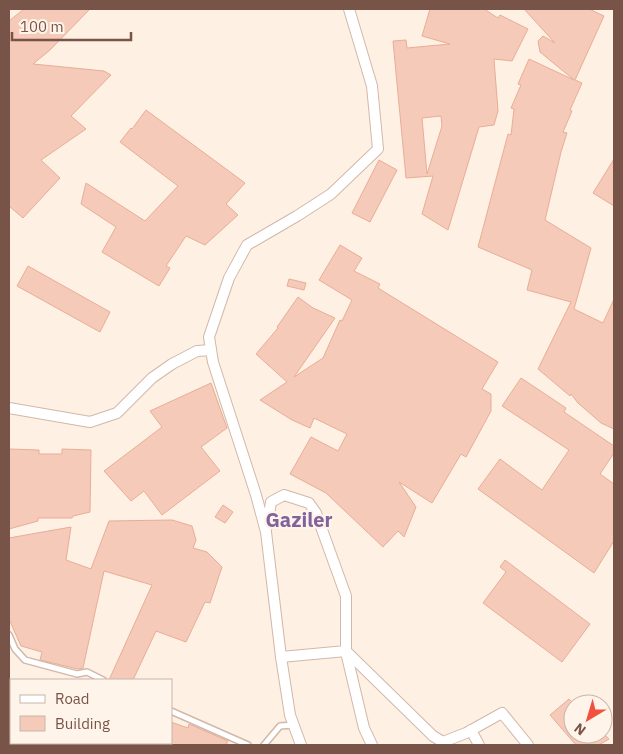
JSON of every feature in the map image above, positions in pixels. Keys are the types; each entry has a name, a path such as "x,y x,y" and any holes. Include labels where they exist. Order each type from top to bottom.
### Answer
{"street":[{"path":"301,745 290,715 266,532 256,495 212,362 209,337 229,278 247,245 330,194 378,149 372,86 349,9"},
{"path":"9,408 90,422 117,413 152,378 172,364 197,351 211,350"},
{"path":"266,532 271,502 284,495 309,503 316,513 346,596 346,650 364,728 372,745"},
{"path":"281,657 346,650"},
{"path":"346,650 438,743 472,730 502,713 528,745"},
{"path":"472,730 479,745"}],"lane":[{"path":"9,635 15,649 25,660 77,674 87,672 101,679"},
{"path":"172,711 248,745"},
{"path":"264,745 280,726 294,725"}],"building":[{"path":"24,9 90,9 50,50 33,64 104,71 111,75 71,116 86,129 41,160 60,178 23,218 9,206 9,21"},
{"path":"430,9 484,9 498,18 500,15 528,29 512,61 494,59 498,111 494,125 479,127 448,230 422,214 433,176 406,178 393,41 406,40 407,48 450,44 422,36","holes":["441,116 442,126 427,174 422,118"]},
{"path":"524,9 589,9 604,16 575,80 582,83 563,132 567,133 545,220 591,248 574,309 603,323 614,299 614,429 601,423 578,403 571,394 570,396 538,369 571,302 527,290 532,270 478,247 508,134 511,135 514,109 511,108 521,85 518,84 529,59 574,80 540,52 538,41 543,36 555,43"},
{"path":"146,110 245,183 226,204 238,215 205,245 186,236 166,266 170,268 159,286 102,252 116,227 81,204 86,183 145,221 178,186 120,142"},
{"path":"614,159 614,206 593,193"},
{"path":"379,160 397,170 370,222 352,213"},
{"path":"340,245 362,258 354,271 380,284 378,288 498,362 482,389 491,394 491,411 466,457 461,454 432,503 399,482 416,507 404,537 398,531 383,547 326,493 290,474 311,437 338,451 347,434 314,418 310,428 292,420 260,400 287,382 256,354 278,328 298,297 313,308 335,318 294,377 323,358 340,320 342,321 352,300 319,280"},
{"path":"28,266 110,312 100,332 17,286"},
{"path":"289,279 306,283 304,290 287,286"},
{"path":"521,378 566,408 564,412 614,446 614,453 600,474 614,484 614,541 594,573 478,489 500,459 542,490 569,450 502,406"},
{"path":"211,383 227,428 201,447 220,471 162,515 144,491 131,501 104,471 162,427 150,411"},
{"path":"9,449 39,450 39,454 62,454 62,449 91,450 90,512 73,516 72,518 38,518 38,521 9,529"},
{"path":"223,505 233,512 225,523 215,517"},
{"path":"172,520 192,526 196,540 193,548 207,552 222,567 210,603 205,602 186,642 156,631 133,679 109,679 152,585 104,571 83,668 78,669 40,660 42,652 21,646 9,619 9,538 71,527 66,560 91,569 109,521"},
{"path":"505,560 590,624 562,662 483,603 506,572 500,567"},
{"path":"563,704 563,730 550,715"},
{"path":"172,722 188,728 189,724 228,741 226,745 171,745"},
{"path":"575,744 601,744 599,745"}],"district":[{"name":"Gaziler","path":"299,520"}]}
